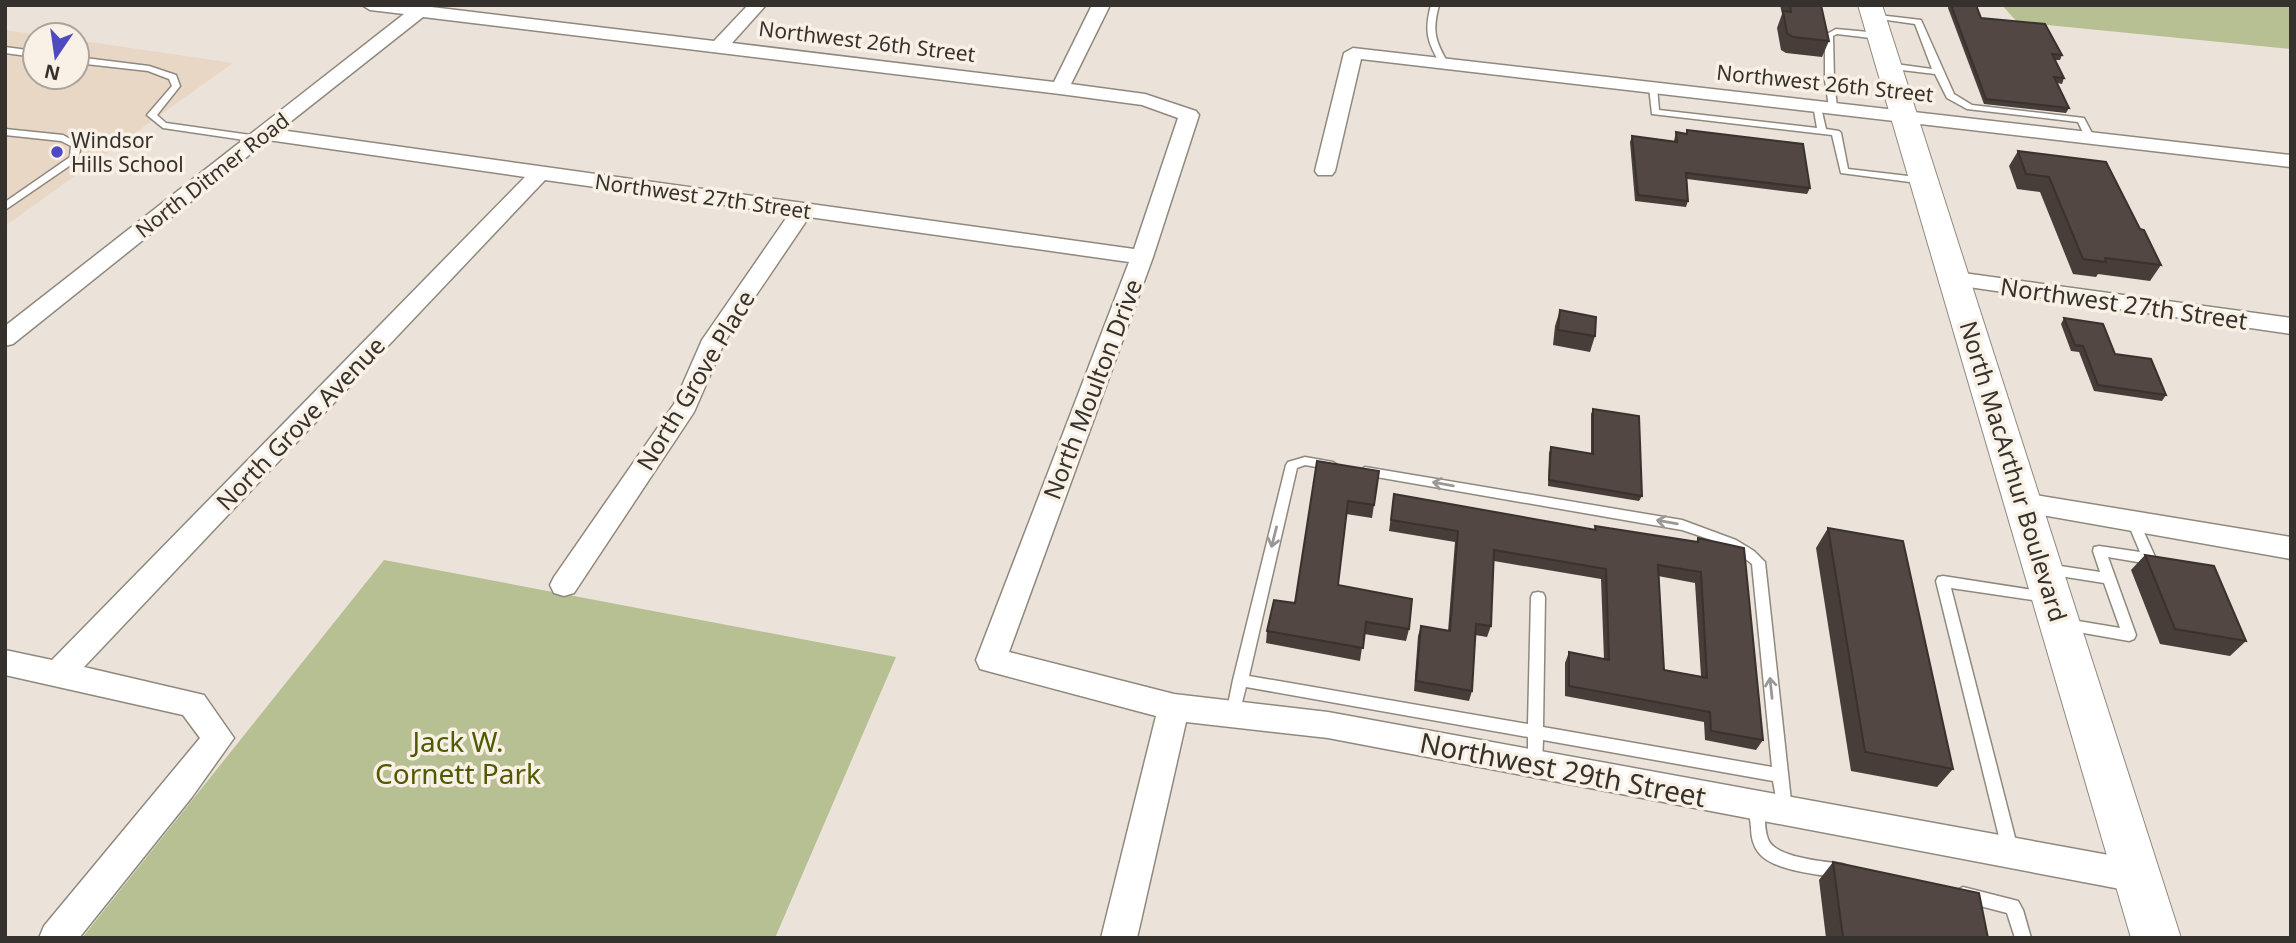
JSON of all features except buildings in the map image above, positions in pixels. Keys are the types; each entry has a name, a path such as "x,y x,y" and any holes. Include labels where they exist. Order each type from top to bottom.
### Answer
{"main road":[{"name":"North MacArthur Boulevard","path":"1874,19 2157,938"}],"street":[{"name":"Northwest 26th Street","path":"370,5 1060,88 1145,100 1189,115"},
{"path":"720,45 758,5"},
{"path":"1060,88 1101,5"},
{"name":"North Ditmer Road","path":"5,338 419,11"},
{"name":"Northwest 26th Street","path":"1325,171 1353,53 2291,161"},
{"name":"North Moulton Drive","path":"990,660 1142,257 1189,115"},
{"name":"Northwest 27th Street","path":"261,136 1142,257"},
{"name":"North Grove Avenue","path":"59,673 540,173"},
{"name":"North Grove Place","path":"564,585 685,406 714,340 802,211"},
{"name":"Northwest 27th Street","path":"1956,279 2291,326"},
{"path":"2023,503 2291,548"},
{"name":"Northwest 29th Street","path":"990,660 1174,707 1328,725 2136,876"},
{"path":"5,662 193,704 218,738 181,788 56,938"},
{"path":"1119,938 1174,707"}],"lane":[{"path":"1435,5 1430,23 1430,40 1444,63"},
{"path":"1822,132 1831,57 1829,35 1874,19 1918,22 1950,96 1970,107 2081,120 2088,137"},
{"path":"91,62 149,69 173,77 176,86 152,115 163,125 261,136"},
{"path":"1888,66 1938,72"},
{"path":"1653,87 1655,112 1836,133 1844,171 1925,181"},
{"path":"5,132 63,138 76,145 75,158 5,207"},
{"path":"1233,714 1292,465 1305,461 1682,525 1730,541 1746,550 1758,562 1780,775 1761,843 1773,857 1860,875"},
{"path":"2011,853 1943,581 2051,597 2129,635 2099,551 2149,559 2133,521"},
{"path":"2051,597 2109,579"},
{"path":"1535,764 1538,597"},
{"path":"1240,680 1780,775"},
{"path":"1952,892 2012,906 2022,938"}],"shaded area":[{"name":"Windsor Hills School","path":"5,30 21,32 21,91 91,91 91,42 233,63 5,226"}],"green space":[{"path":"2002,5 2291,5 2291,49 2017,22"},
{"name":"Jack W. Cornett Park","path":"384,560 896,657 775,938 82,938"}],"place":[{"name":"Windsor Hills School","path":"57,152"}]}
